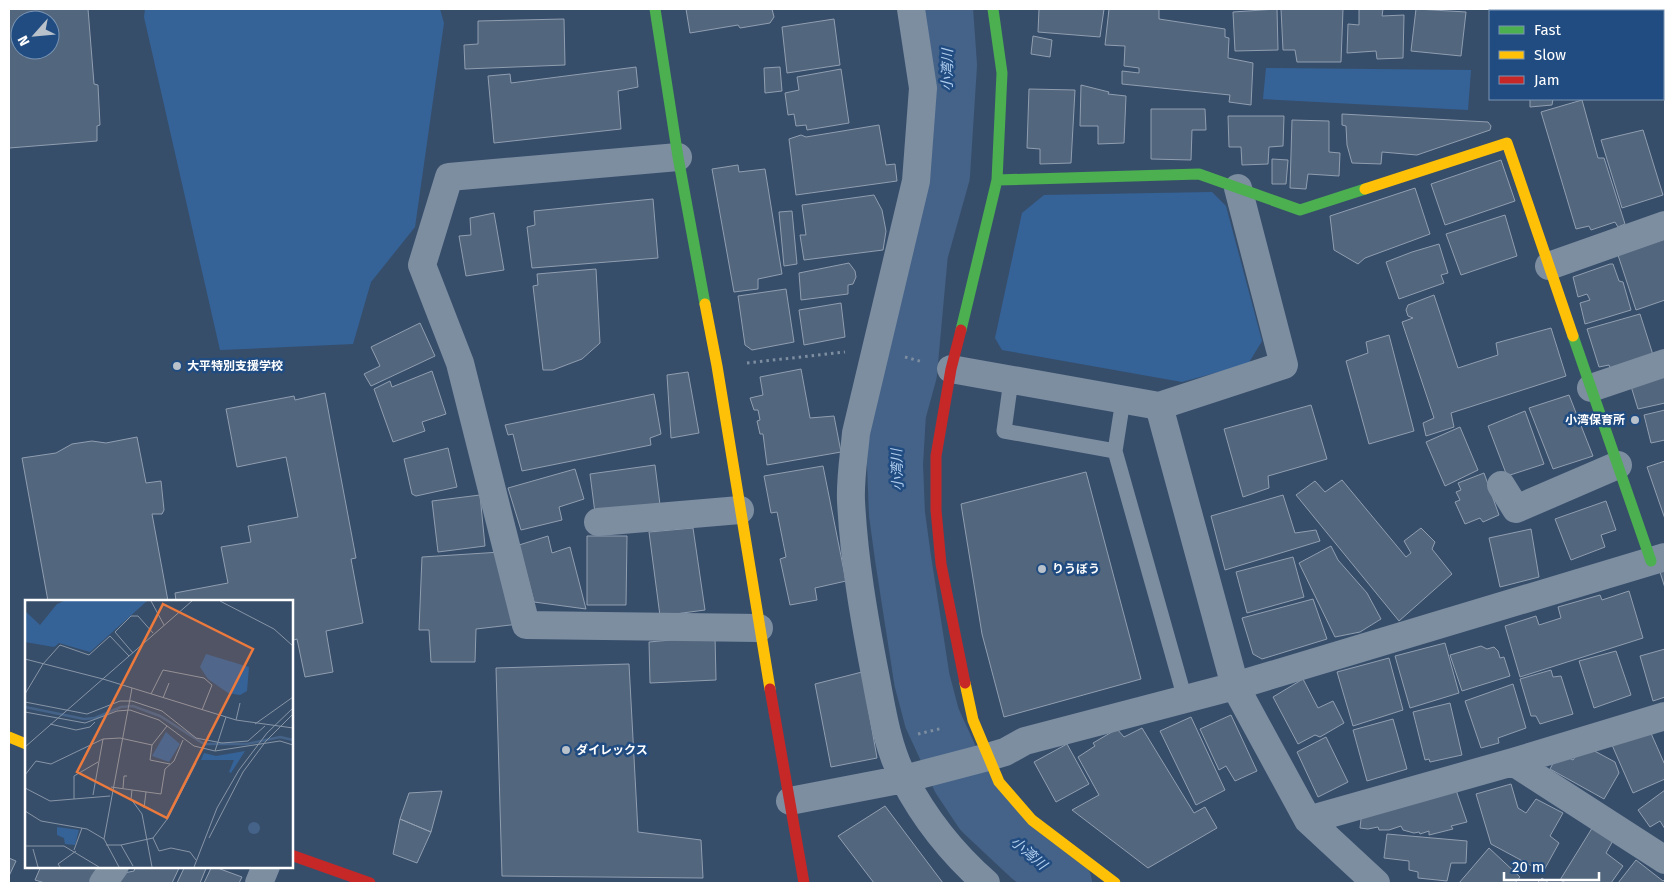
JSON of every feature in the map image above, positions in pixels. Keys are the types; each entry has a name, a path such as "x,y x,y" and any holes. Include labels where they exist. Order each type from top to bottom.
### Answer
{"street":[{"path":"655,9 678,157 717,366 759,628 804,883"},
{"path":"911,9 922,88 916,181 856,433 851,500 862,603 889,743 904,779 941,838 986,883"},
{"path":"993,9 1002,73 997,180 991,208 940,366 936,456 936,510 940,555 973,720 999,782 1032,820 1115,883"},
{"path":"790,801 904,779 988,758 1024,742 1236,686 1658,559 1618,465 1507,143 1300,210 1198,174 997,180"},
{"path":"678,157 449,177 422,265 460,363 526,625 759,628"},
{"path":"940,366 1159,406 1284,365 1238,188"},
{"path":"1549,266 1665,225"},
{"path":"1591,388 1665,363"},
{"path":"1159,406 1236,686 1308,820 1376,883"},
{"path":"1501,485 1516,508 1618,465"},
{"path":"598,522 740,510"},
{"path":"1308,820 1513,762 1665,716"},
{"path":"9,737 25,744"},
{"path":"1513,762 1665,860"},
{"path":"292,855 370,883"},
{"path":"103,883 115,867"},
{"path":"259,883 266,867"}],"lane":[{"path":"1011,380 1004,431 1115,451"},
{"path":"1123,400 1115,451 1185,700"}],"path":[{"path":"717,366 876,348"},
{"path":"904,356 940,366"},
{"path":"915,735 952,725"}],"shaded area":[{"path":"145,9 440,9 444,23 415,227 371,282 353,344 220,350 144,17"},
{"path":"1266,68 1471,70 1468,110 1263,99"},
{"path":"1212,192 1226,206 1262,341 1248,364 1182,382 1002,350 995,338 1022,213 1044,195"}],"building":[{"path":"9,9 88,9 94,84 98,85 100,125 97,126 97,141 9,148"},
{"path":"686,9 772,9 774,17 770,23 740,28 738,25 690,33"},
{"path":"1039,9 1104,9 1100,37 1038,32"},
{"path":"1109,9 1159,9 1159,19 1225,29 1225,37 1229,38 1228,58 1253,63 1251,105 1229,102 1230,95 1122,84 1122,71 1139,73 1139,68 1124,66 1125,46 1105,45"},
{"path":"1277,9 1278,50 1235,51 1233,12"},
{"path":"1281,9 1343,9 1341,62 1297,62 1295,50 1283,50"},
{"path":"1359,9 1383,9 1382,16 1404,15 1403,58 1377,59 1376,51 1347,53 1348,24 1359,25"},
{"path":"1416,9 1466,12 1461,56 1411,51"},
{"path":"1665,18 1665,81 1664,81"},
{"path":"564,19 565,65 465,69 464,45 478,44 478,21"},
{"path":"834,19 840,65 787,73 782,27"},
{"path":"1033,36 1052,40 1050,57 1031,54"},
{"path":"636,67 638,87 618,91 621,129 494,143 488,76 510,74 511,83"},
{"path":"780,67 782,91 765,93 764,68"},
{"path":"841,69 849,123 807,130 806,125 796,126 794,114 788,115 785,93 799,90 797,77"},
{"path":"1081,85 1109,92 1108,94 1126,96 1124,143 1098,144 1098,126 1080,126"},
{"path":"1029,89 1075,90 1071,163 1040,164 1040,149 1027,148"},
{"path":"1530,100 1553,100 1552,105 1530,107"},
{"path":"1582,100 1598,158 1604,158 1625,224 1618,227 1615,222 1591,230 1589,226 1576,229 1541,112"},
{"path":"1151,109 1205,109 1206,130 1192,130 1191,160 1151,159"},
{"path":"1342,114 1488,122 1491,126 1490,130 1417,155 1382,152 1381,164 1352,163 1347,145 1346,126 1342,125"},
{"path":"1228,116 1284,116 1283,146 1269,147 1268,164 1242,165 1241,147 1229,147"},
{"path":"1292,120 1329,121 1329,152 1340,153 1339,176 1308,174 1306,189 1290,188"},
{"path":"879,125 886,165 895,164 897,181 796,195 789,139 801,135 806,137"},
{"path":"1643,130 1663,195 1622,208 1601,140"},
{"path":"1272,159 1288,160 1286,184 1272,184"},
{"path":"1501,160 1515,201 1445,225 1431,184"},
{"path":"738,165 739,172 765,169 782,274 758,279 758,289 734,292 712,169"},
{"path":"1415,188 1430,234 1365,258 1358,264 1334,250 1330,216"},
{"path":"874,195 882,210 886,231 883,250 804,260 800,235 806,235 802,205"},
{"path":"653,199 658,258 532,268 527,227 535,225 534,211"},
{"path":"792,211 797,264 784,266 779,212"},
{"path":"494,213 504,270 466,276 459,236 471,235 470,218"},
{"path":"1505,215 1517,256 1461,275 1446,234"},
{"path":"1665,239 1665,300 1636,310 1618,255"},
{"path":"1439,244 1448,273 1441,275 1444,283 1399,299 1386,262"},
{"path":"849,263 855,271 856,277 853,284 848,285 848,294 801,300 799,273"},
{"path":"1613,264 1619,281 1623,282 1631,310 1585,324 1580,303 1590,300 1587,294 1578,297 1573,277"},
{"path":"596,269 600,343 582,359 553,370 543,370 533,286 538,285 537,274"},
{"path":"786,289 794,342 752,350 745,345 738,296"},
{"path":"1434,295 1458,368 1498,355 1496,343 1551,328 1566,376 1451,413 1454,427 1426,436 1423,423 1434,418 1402,322 1413,318 1408,316 1406,310 1408,305"},
{"path":"841,303 845,337 804,345 799,310"},
{"path":"1640,314 1654,358 1611,370 1609,365 1599,367 1587,329"},
{"path":"420,323 435,356 371,386 364,374 380,366 371,347"},
{"path":"1389,335 1414,431 1369,444 1346,361 1368,353 1366,342"},
{"path":"801,369 810,418 834,416 841,452 767,465 763,434 760,434 757,421 760,420 758,410 754,410 750,398 763,395 760,377"},
{"path":"432,371 446,414 422,422 425,431 393,442 374,389 390,381 392,387"},
{"path":"688,372 699,433 671,438 667,375"},
{"path":"1665,376 1665,403 1638,409 1630,383"},
{"path":"325,393 356,558 351,559 363,623 326,631 333,672 305,677 297,639 292,641 292,600 176,600 175,593 228,583 221,547 251,542 248,526 298,517 286,457 237,467 226,409 294,396 295,400"},
{"path":"654,394 661,434 650,438 651,445 522,471 513,434 508,435 505,425"},
{"path":"1569,395 1593,456 1553,469 1529,408"},
{"path":"1311,405 1327,459 1268,476 1269,488 1243,497 1224,429"},
{"path":"1665,410 1665,440 1651,443 1644,415"},
{"path":"1525,411 1544,464 1507,476 1488,426"},
{"path":"1460,427 1478,470 1445,486 1426,442"},
{"path":"137,437 146,483 161,481 164,510 162,514 152,514 168,600 48,600 22,458 56,453 72,444 92,441 106,443"},
{"path":"448,448 457,487 416,496 412,494 404,459"},
{"path":"1665,461 1665,519 1647,467"},
{"path":"655,465 660,505 595,513 590,474"},
{"path":"823,466 846,581 815,588 817,600 790,605 780,559 786,557 777,512 771,513 764,476"},
{"path":"575,469 584,499 559,507 562,520 521,530 508,488"},
{"name":"りうぼう","path":"1086,472 1141,679 1004,717 982,634 961,504"},
{"path":"1484,473 1499,515 1483,522 1480,518 1465,524 1455,502 1460,500 1456,492 1461,490 1458,483"},
{"path":"1342,480 1406,557 1411,553 1404,541 1421,528 1435,542 1432,549 1452,574 1399,621 1296,495 1315,481 1325,492"},
{"path":"480,495 485,546 438,552 432,501"},
{"path":"1283,495 1295,533 1316,530 1320,541 1225,570 1211,516"},
{"path":"1606,501 1616,530 1601,535 1605,547 1571,560 1555,519"},
{"path":"693,528 705,610 660,616 649,532"},
{"path":"1531,529 1539,577 1500,587 1489,538"},
{"path":"548,536 552,553 570,547 586,609 534,602 519,545"},
{"path":"587,536 627,536 626,605 587,605"},
{"path":"1331,546 1338,560 1367,593 1381,619 1360,632 1335,637 1299,563"},
{"path":"501,552 519,624 476,629 475,662 431,662 429,630 419,630 422,557"},
{"path":"1293,557 1304,597 1247,613 1236,572"},
{"path":"1665,570 1665,588 1660,572"},
{"path":"1629,591 1643,638 1520,677 1505,626 1536,616 1539,625 1561,618 1558,607 1600,595 1602,600"},
{"path":"1313,599 1327,639 1262,659 1253,654 1242,618"},
{"path":"715,636 716,680 650,683 649,642"},
{"path":"1445,643 1459,693 1410,708 1395,656"},
{"path":"1481,646 1487,649 1494,647 1498,651 1500,658 1504,657 1510,676 1462,691 1450,655"},
{"path":"1665,649 1665,697 1653,701 1640,656"},
{"path":"1616,651 1631,695 1594,708 1579,661"},
{"path":"1389,658 1403,710 1353,726 1337,672"},
{"name":"ダイレックス","path":"629,664 638,832 701,840 703,878 502,876 496,668"},
{"path":"1551,670 1553,677 1561,676 1573,714 1540,724 1536,716 1531,716 1520,679"},
{"path":"862,672 877,758 831,767 815,684"},
{"path":"1303,679 1318,708 1333,701 1344,723 1320,737 1315,735 1298,744 1273,697"},
{"path":"1513,684 1526,728 1498,738 1499,743 1481,748 1465,701"},
{"path":"1450,703 1462,755 1430,762 1429,759 1425,760 1413,712"},
{"path":"1231,715 1257,771 1235,781 1226,766 1219,770 1200,729"},
{"path":"1191,717 1225,790 1196,805 1160,731"},
{"path":"1393,719 1407,769 1367,781 1353,730"},
{"path":"1142,728 1194,813 1205,807 1217,828 1148,868 1072,810 1099,795 1078,757 1095,746 1093,743 1117,729 1124,737"},
{"path":"1650,731 1665,765 1665,779 1633,793 1612,745"},
{"path":"1326,737 1348,782 1318,797 1297,752"},
{"path":"1067,744 1089,784 1056,802 1034,762"},
{"path":"1587,747 1615,762 1619,773 1604,799 1550,769 1557,756 1561,754 1573,760 1580,750"},
{"path":"1511,784 1518,808 1526,813 1536,799 1563,813 1550,836 1559,843 1543,872 1491,844 1476,794"},
{"path":"1456,790 1467,822 1451,826 1453,829 1429,835 1429,831 1420,834 1419,832 1414,833 1403,830 1401,826 1389,830 1379,830 1378,827 1360,828 1362,811"},
{"path":"1665,790 1665,829 1660,821 1650,827 1638,810"},
{"path":"442,791 431,832 400,819 409,793"},
{"path":"885,806 943,883 874,883 838,836"},
{"path":"400,819 431,832 417,863 393,854"},
{"path":"1594,825 1615,837 1606,853 1623,866 1611,883 1566,883 1560,880"},
{"path":"1387,834 1467,841 1466,863 1451,863 1447,881 1418,878 1418,872 1409,870 1409,861 1384,858"},
{"path":"1489,848 1520,877 1515,883 1459,883"},
{"path":"9,858 16,861 9,876"},
{"path":"1636,860 1663,881 1665,879 1665,883 1618,883"},
{"path":"41,867 100,867 95,883 45,883 35,880"},
{"path":"136,867 180,867 172,883 119,883 124,873 134,871"},
{"path":"185,867 207,867 200,883 177,883"},
{"path":"212,867 242,877 239,883 204,883"},
{"path":"1542,878 1549,883 1537,883"}],"waterway":[{"name":"小湾川","path":"945,9 949,65 942,175 920,253 909,373 898,413 895,464 897,514 922,680 932,718 960,779 982,812 1030,857 1064,883"}],"traffic: fast":[{"path":"655,9 678,157 705,304"},
{"path":"961,330 997,180 1002,73 993,9"},
{"path":"997,180 1199,174 1300,210 1365,189"},
{"path":"1573,336 1651,561"}],"traffic: slow":[{"path":"1365,189 1507,143 1573,336"},
{"path":"705,304 717,366 770,689"},
{"path":"965,683 973,720 999,782 1032,820 1115,883"},
{"path":"9,737 25,744"}],"traffic: jam":[{"path":"961,330 951,369 936,456 936,510 941,564 965,683"},
{"path":"770,689 804,883"},
{"path":"292,855 370,883"}],"place":[{"name":"大平特別支援学校","path":"177,366"},
{"name":"小湾保育所","path":"1635,420"},
{"name":"りうぼう","path":"1042,569"},
{"name":"ダイレックス","path":"566,750"}]}
